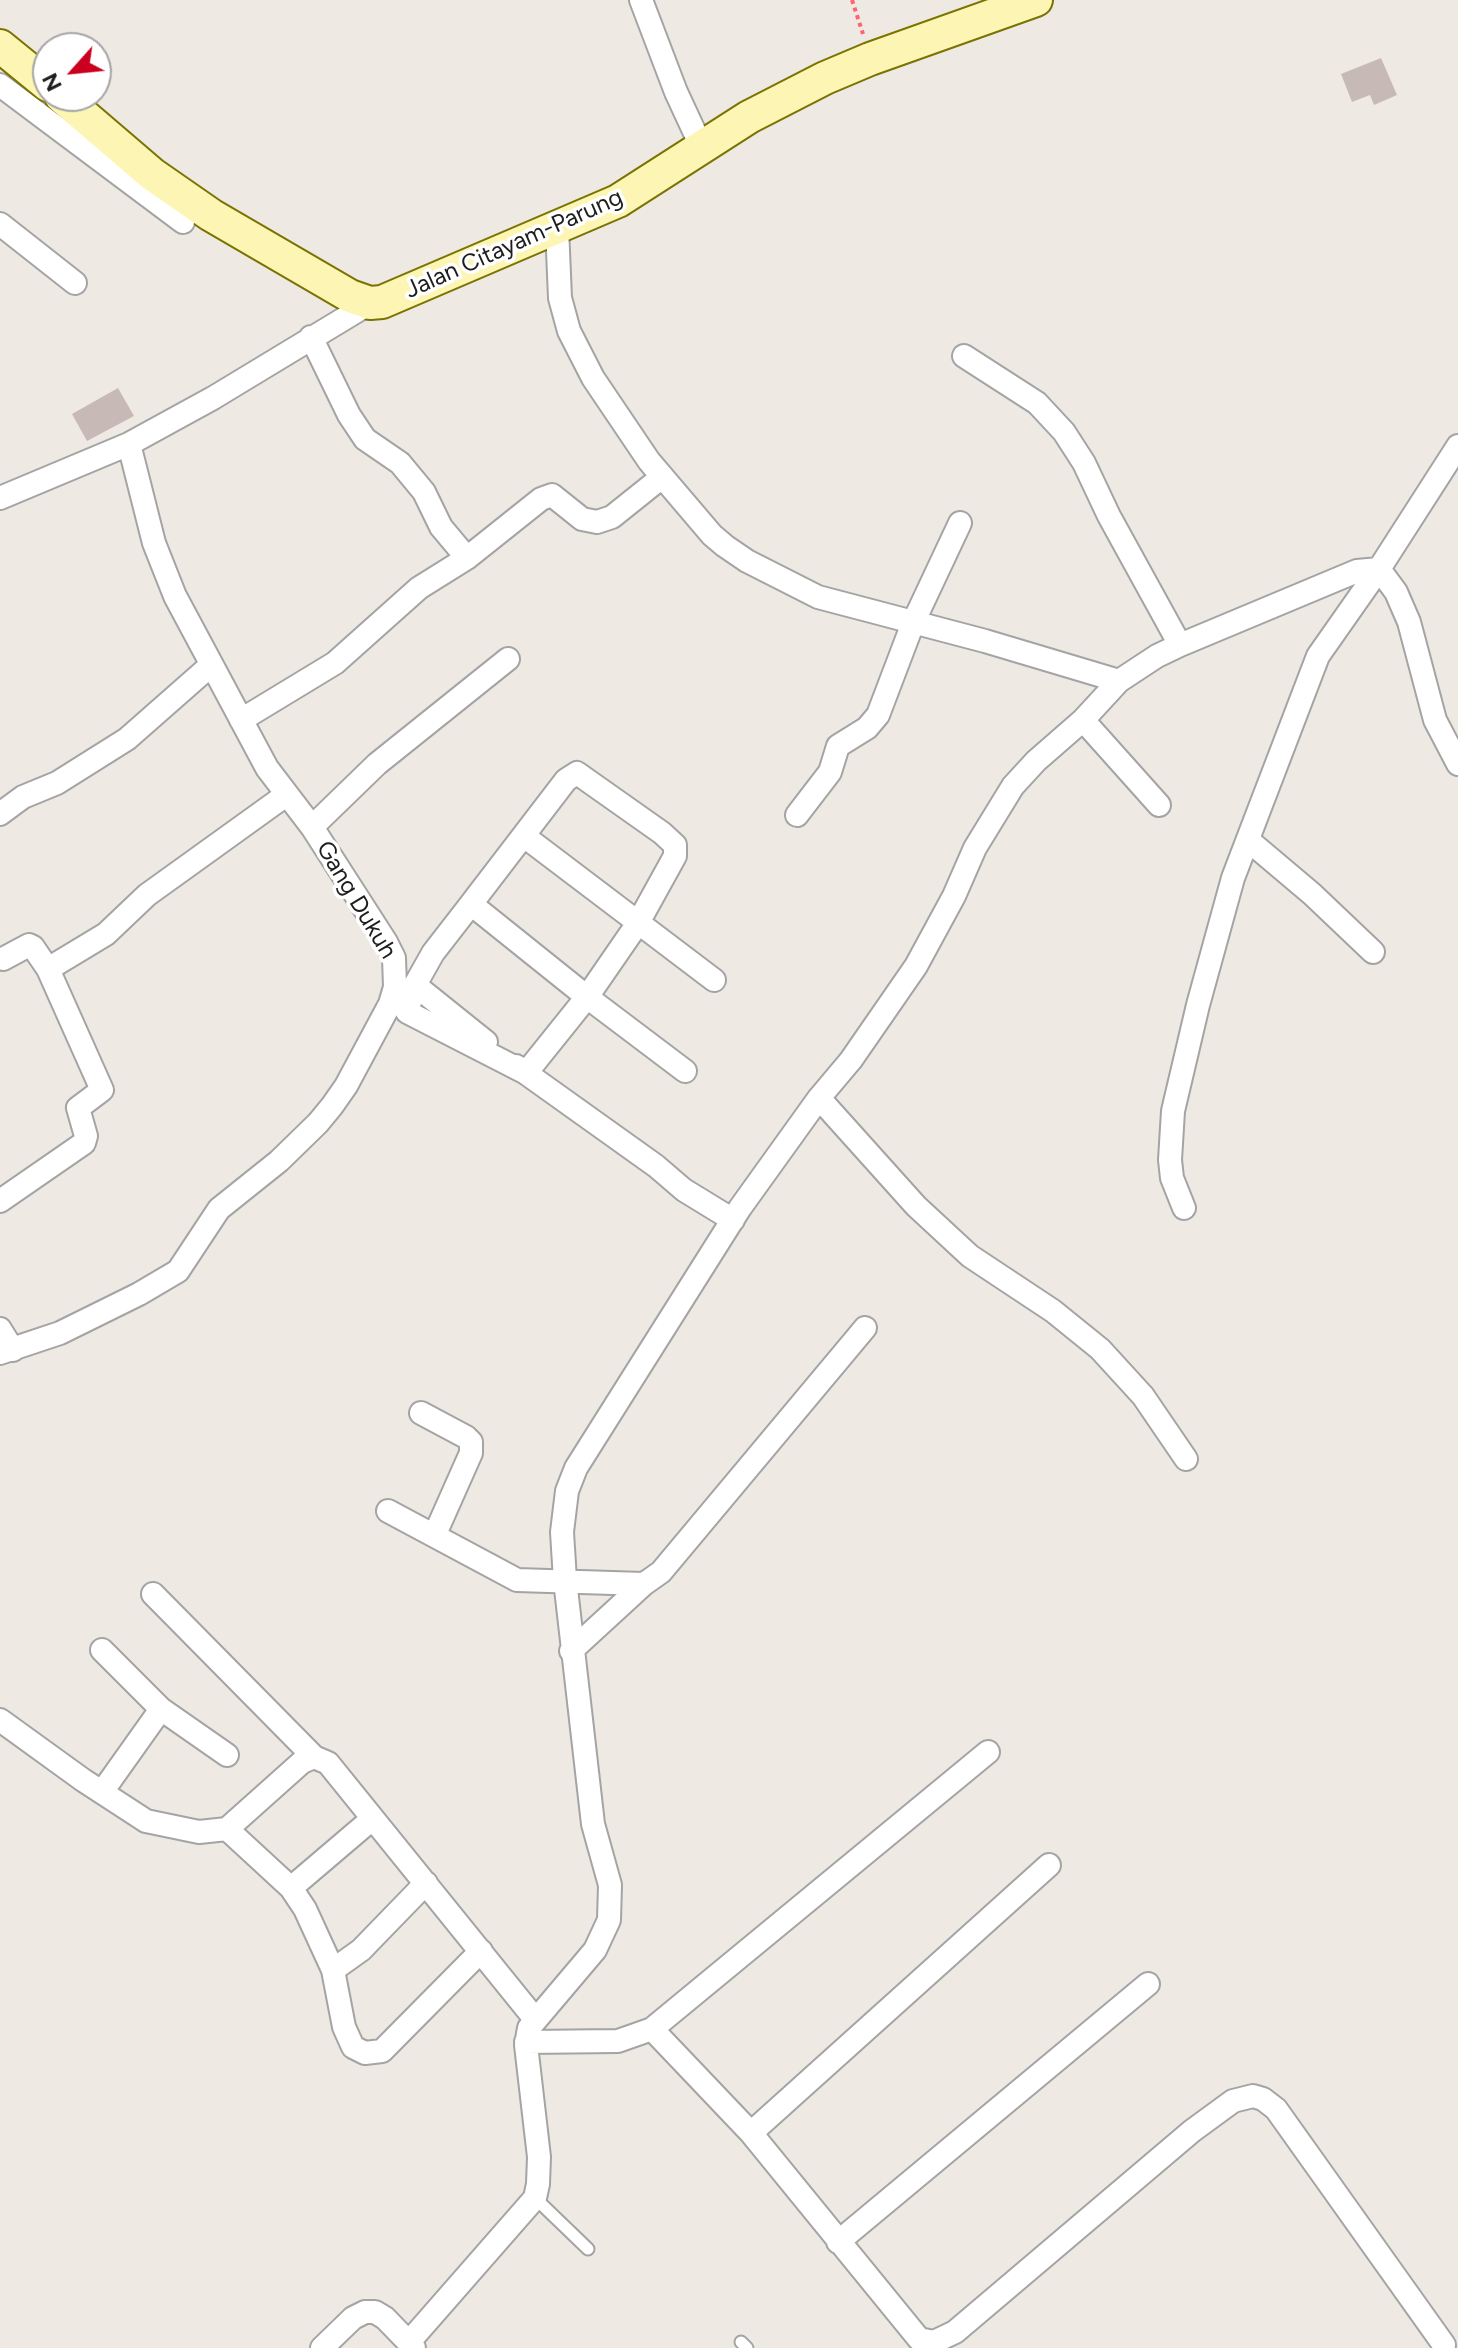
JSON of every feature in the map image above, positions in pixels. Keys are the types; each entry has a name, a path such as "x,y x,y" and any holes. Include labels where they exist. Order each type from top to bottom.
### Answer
{"main road":[{"name":"Jalan Citayam-Parung","path":"370,303 391,299 618,201 749,117 825,78 1020,3"},
{"path":"0,46 32,72"},
{"path":"77,112 147,183 211,215 350,296 370,303"}],"street":[{"path":"641,0 676,92 702,148"},
{"path":"0,85 147,183 183,222"},
{"path":"0,224 75,283"},
{"path":"557,227 558,282 569,331 608,404 662,477 712,535 747,561 818,597 985,641 1119,681"},
{"path":"0,498 129,444 213,398 370,303"},
{"path":"311,337 349,415 365,439 400,463 424,492 441,527 467,558"},
{"path":"964,356 1037,403 1064,432 1084,463 1109,516 1180,645"},
{"name":"Gang Dukuh","path":"6,1351 60,1333 95,1317 178,1271 219,1209 279,1161 318,1123 346,1086 390,1004 395,987 394,958 312,827 286,795 210,666 161,564 129,444"},
{"path":"1184,1208 1172,1178 1173,1111 1233,878 1318,656 1379,569 1458,446"},
{"path":"241,720 335,663 419,588 467,558 546,497 555,496 582,519 597,522 612,517 662,477"},
{"path":"797,815 830,772 838,746 867,728 878,715 913,623 960,523"},
{"path":"322,2348 347,2323 365,2312 375,2312 385,2318 412,2345 535,2198 539,2157 526,2042 529,2028 595,1950 609,1920 611,1904 610,1885 593,1824 565,1580 562,1532 567,1491 576,1468 737,1214 916,966 954,896 975,848 1013,786 1119,681 1157,656 1357,571 1379,569"},
{"path":"1379,569 1396,592 1409,622 1435,720 1458,764"},
{"path":"312,827 377,764 508,659"},
{"path":"0,814 23,797 57,783 127,739 210,666"},
{"path":"1083,720 1159,805"},
{"path":"526,1073 587,997 638,923 675,856 675,845 662,833 577,773 566,780 433,953 415,985 407,1012 526,1073 656,1166 684,1190 737,1214"},
{"path":"48,969 106,934 147,895 286,795"},
{"path":"524,836 714,980"},
{"path":"1248,840 1312,894 1373,952"},
{"path":"471,904 685,1071"},
{"path":"0,1201 84,1143 86,1136 79,1106 102,1090 48,969 31,946 1,958"},
{"path":"819,1098 916,1206 970,1256 1053,1311 1100,1349 1143,1396 1186,1459"},
{"path":"571,1651 661,1572 865,1328"},
{"path":"0,1329 6,1351"},
{"path":"421,1413 471,1442 471,1453 435,1534"},
{"path":"388,1511 517,1580 644,1584"},
{"path":"153,1594 314,1757 328,1763 535,2019"},
{"path":"102,1650 161,1709 227,1755"},
{"path":"102,1792 161,1709"},
{"path":"0,1720 146,1821 199,1832 227,1829 302,1762 314,1757"},
{"path":"526,2042 618,2041 652,2029 988,1752"},
{"path":"291,1888 372,1819"},
{"path":"227,1829 291,1888 305,1909 333,1970 344,2027 353,2047 365,2053 382,2051 481,1951"},
{"path":"751,2133 1049,1865"},
{"path":"333,1970 361,1950 426,1883"},
{"path":"838,2242 1148,1984"},
{"path":"652,2029 751,2133 919,2339 934,2342 943,2339 980,2312 1192,2131 1233,2101 1253,2096 1276,2109 1444,2345"}],"lane":[{"path":"535,2198 588,2249"}],"path":[{"path":"852,0 870,59"}],"building":[{"path":"1381,58 1397,95 1374,105 1370,95 1352,102 1341,74"},
{"path":"118,388 134,416 87,441 72,414"}]}
